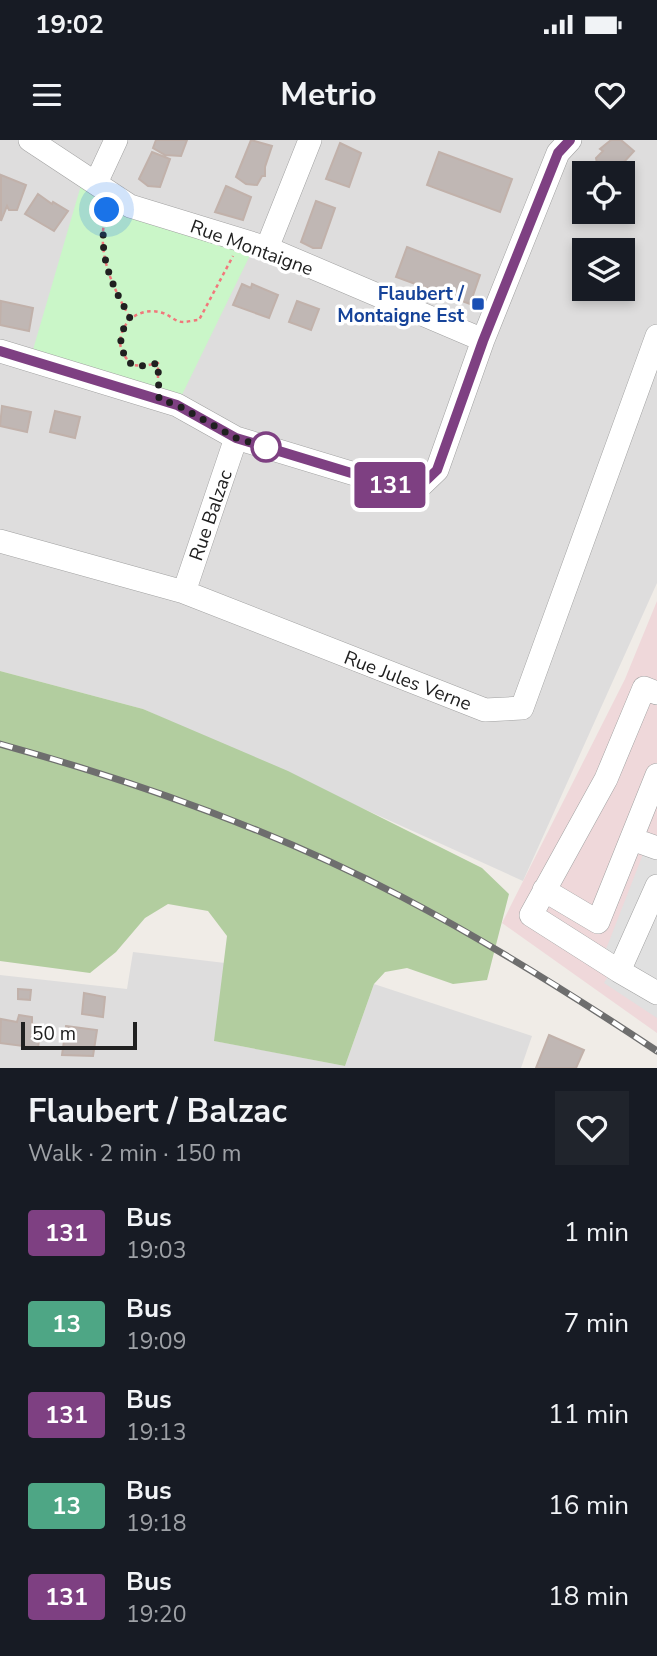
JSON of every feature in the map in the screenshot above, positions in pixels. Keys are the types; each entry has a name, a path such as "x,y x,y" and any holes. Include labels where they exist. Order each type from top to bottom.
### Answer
{"street":[{"name":"Rue Montaigne","path":"30,140 130,206 267,248 483,341"},
{"path":"104,188 116,140"},
{"path":"267,248 310,140"},
{"path":"0,351 177,405 236,438 414,492 437,470 483,341 558,153 570,140"},
{"name":"Rue Jules Verne","path":"0,541 184,592 485,710 522,708 657,336"},
{"name":"Rue Balzac","path":"184,592 236,438"},
{"path":"657,693 643,688 606,779 531,915 657,993"},
{"path":"544,890 598,922 632,839 653,798 657,775"},
{"path":"632,839 657,848"},
{"path":"620,971 657,886"}],"path":[{"path":"104,188 104,263 130,317"},
{"path":"159,399 158,363 132,365 122,355 122,329 130,317 143,312 162,312 181,322 199,320 241,240"}],"shaded area":[{"path":"0,140 657,140 657,583 523,881 143,709 0,671"},
{"path":"657,601 657,1033 502,923 625,679"},
{"path":"657,848 657,1018 604,983 614,966 601,962 645,849"},
{"path":"133,952 225,963 215,1041 345,1066 374,984 532,1036 521,1068 0,1068 0,975 127,989"}],"green space":[{"path":"84,175 255,245 177,405 30,360"},
{"path":"0,671 143,709 288,771 482,868 509,894 487,980 453,984 407,968 385,972 374,984 345,1066 214,1041 227,936 208,911 168,904 145,918 116,952 90,973 0,961"}],"building":[{"path":"156,140 187,140 181,156 165,155 153,148"},
{"path":"251,140 272,146 265,176 262,176 257,185 246,184 236,177"},
{"path":"611,140 621,140 634,151 625,161 597,161 596,158 603,151 600,149"},
{"path":"340,143 361,153 349,187 326,179"},
{"path":"152,152 170,159 160,187 148,186 139,179"},
{"path":"439,152 512,179 500,212 427,185"},
{"path":"1,175 26,185 17,210 9,210 7,206 1,221"},
{"path":"226,186 251,197 243,220 215,212"},
{"path":"38,194 68,211 54,231 25,214"},
{"path":"316,201 335,208 321,248 313,248 301,242"},
{"path":"407,247 480,275 470,304 396,277"},
{"path":"242,284 251,288 252,284 278,295 269,318 233,305"},
{"path":"1,301 33,308 29,331 0,325"},
{"path":"297,301 319,309 311,330 289,322"},
{"path":"2,406 31,412 27,432 0,426"},
{"path":"55,411 80,417 75,438 50,432"},
{"path":"18,989 31,990 30,1000 18,999"},
{"path":"84,993 105,997 103,1017 82,1014"},
{"path":"19,1015 32,1017 32,1024 41,1025 38,1048 0,1043 1,1019 17,1022"},
{"path":"66,1026 97,1030 93,1056 62,1055"},
{"path":"549,1035 584,1050 576,1068 536,1068"}],"railway":[{"path":"0,744 205,810 354,873 499,951 657,1051"}],"bus line":[{"name":"131","path":"0,351 177,405 236,438 414,492 437,470 483,341 558,153 570,140"}],"place":[{"name":"Flaubert / Montaigne Est","path":"478,304"}],"route":[{"path":"107,210 103,227 104,263 130,317 122,329 122,355 132,365 158,363 159,399 177,405 236,438 266,447"}]}
